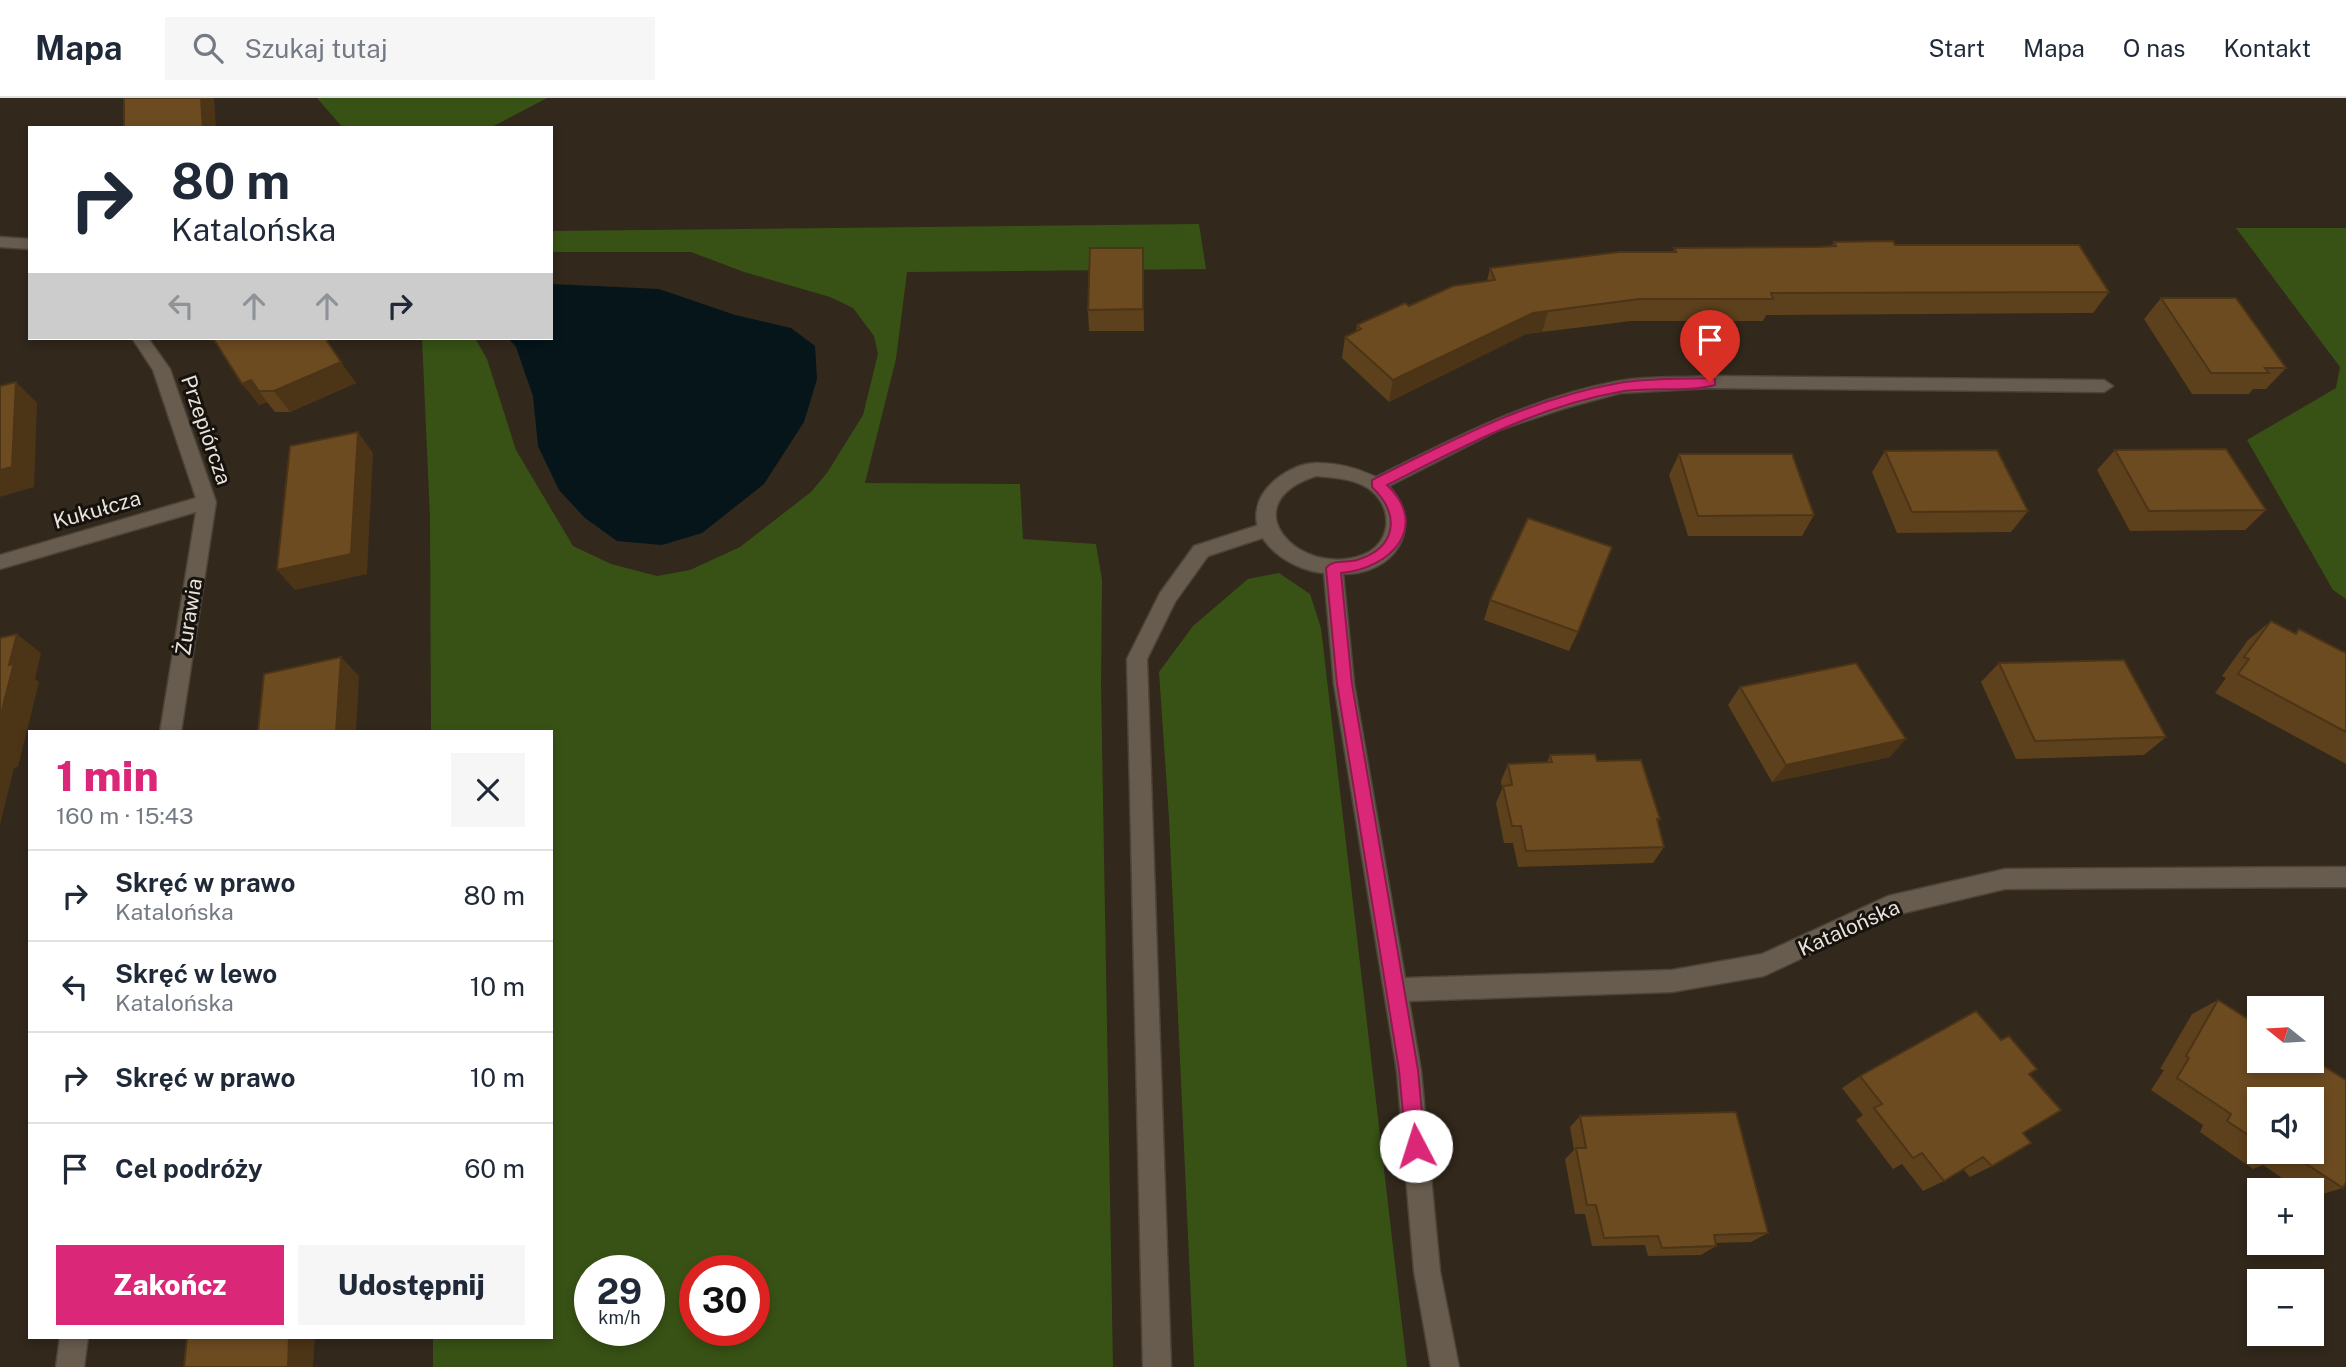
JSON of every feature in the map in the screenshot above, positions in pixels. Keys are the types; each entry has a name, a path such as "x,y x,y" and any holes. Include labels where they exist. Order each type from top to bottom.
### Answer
{"street":[{"path":"0,242 28,244"},
{"name":"Przepiórcza","path":"141,340 160,369 207,502"},
{"path":"1377,484 1493,426 1560,402 1620,387 1710,382 2104,386"},
{"path":"1315,469 1338,469 1359,474 1377,484 1391,497 1399,513 1398,530 1390,545 1376,558 1356,566 1333,568 1312,565 1292,556 1277,544 1268,529 1265,513 1269,498 1279,485 1295,474 1315,469"},
{"name":"Kukułcza","path":"0,562 207,502"},
{"name":"Żurawia","path":"170,730 207,502"},
{"path":"1157,1367 1137,659 1167,597 1201,551 1268,529"},
{"path":"1333,568 1344,684 1409,1070 1427,1271 1445,1367"},
{"name":"Katalońska","path":"1395,990 1672,981 1764,965 1888,906 2005,879 2346,877"},
{"path":"70,1367 74,1339"}],"green space":[{"path":"317,98 547,98 494,126 341,126"},
{"path":"1199,224 1206,269 907,272 896,359 865,483 1020,484 1023,539 1096,544 1102,580 1101,685 1113,1367 433,1367 433,1339 553,1339 553,730 431,730 430,517 422,340 476,340 487,359 516,450 573,546 611,564 657,576 690,570 740,547 811,492 827,473 863,415 878,354 874,336 853,308 830,297 744,272 691,252 553,252 553,231"},
{"path":"2236,228 2346,228 2346,599 2333,590 2247,440 2336,388 2340,367"},
{"path":"1279,573 1310,594 1321,628 1407,1367 1194,1367 1169,818 1159,672 1193,626 1248,579"}],"shaded area":[{"path":"553,284 659,289 735,315 791,328 815,346 817,379 804,422 764,484 702,533 662,545 617,541 585,518 559,490 538,446 533,396 516,347 510,340 553,340"}],"building":[{"path":"124,98 201,98 203,126 124,126"},
{"path":"1893,241 1895,245 2079,245 2109,292 1771,293 1773,299 1639,299 1533,313 1393,380 1345,337 1361,329 1357,325 1405,303 1409,306 1453,286 1495,280 1490,268 1619,252 1676,252 1674,248 1818,247 1836,246 1834,242"},
{"path":"1090,248 1143,248 1143,309 1088,310"},
{"path":"2161,298 2236,298 2286,368 2265,368 2269,373 2211,373"},
{"path":"214,340 326,340 341,362 274,391 259,391 251,380 242,384"},
{"path":"16,382 12,467 0,470 0,386"},
{"path":"358,432 351,554 277,570 290,446"},
{"path":"2226,449 2266,510 2149,511 2115,450"},
{"path":"1997,450 2028,511 1912,512 1885,451"},
{"path":"1679,454 1792,454 1814,515 1698,516"},
{"path":"1528,518 1612,547 1578,632 1490,600"},
{"path":"2271,621 2296,634 2299,629 2346,653 2346,732 2238,674 2249,659 2244,657"},
{"path":"17,634 9,665 14,663 0,718 0,638"},
{"path":"341,657 336,730 258,730 264,674"},
{"path":"2124,660 2166,737 2035,741 1999,663"},
{"path":"1856,663 1906,739 1786,765 1740,687"},
{"path":"1595,754 1597,761 1641,760 1660,819 1657,819 1664,847 1526,851 1521,826 1512,826 1503,786 1512,785 1508,764 1552,762 1550,755"},
{"path":"2218,1000 2247,1018 2247,1073 2324,1073 2324,1066 2346,1080 2346,1182 2343,1188 2306,1164 2324,1164 2324,1087 2247,1087 2247,1134 2227,1121 2231,1114 2177,1078 2189,1058 2186,1056"},
{"path":"1976,1011 2001,1040 2009,1036 2037,1069 2029,1074 2061,1110 2023,1133 2031,1143 1992,1166 1983,1157 1944,1181 1922,1153 1913,1158 1874,1108 1882,1104 1860,1076"},
{"path":"1736,1112 1768,1233 1714,1235 1716,1246 1662,1248 1658,1236 1604,1238 1596,1205 1587,1205 1576,1148 1586,1148 1580,1116"},
{"path":"187,1339 289,1339 288,1367 184,1367"}],"route":[{"path":"1416,1146 1409,1070 1344,684 1333,568 1356,566 1376,558 1390,545 1398,530 1399,513 1391,497 1377,484 1493,426 1560,402 1620,387 1710,382"}]}
